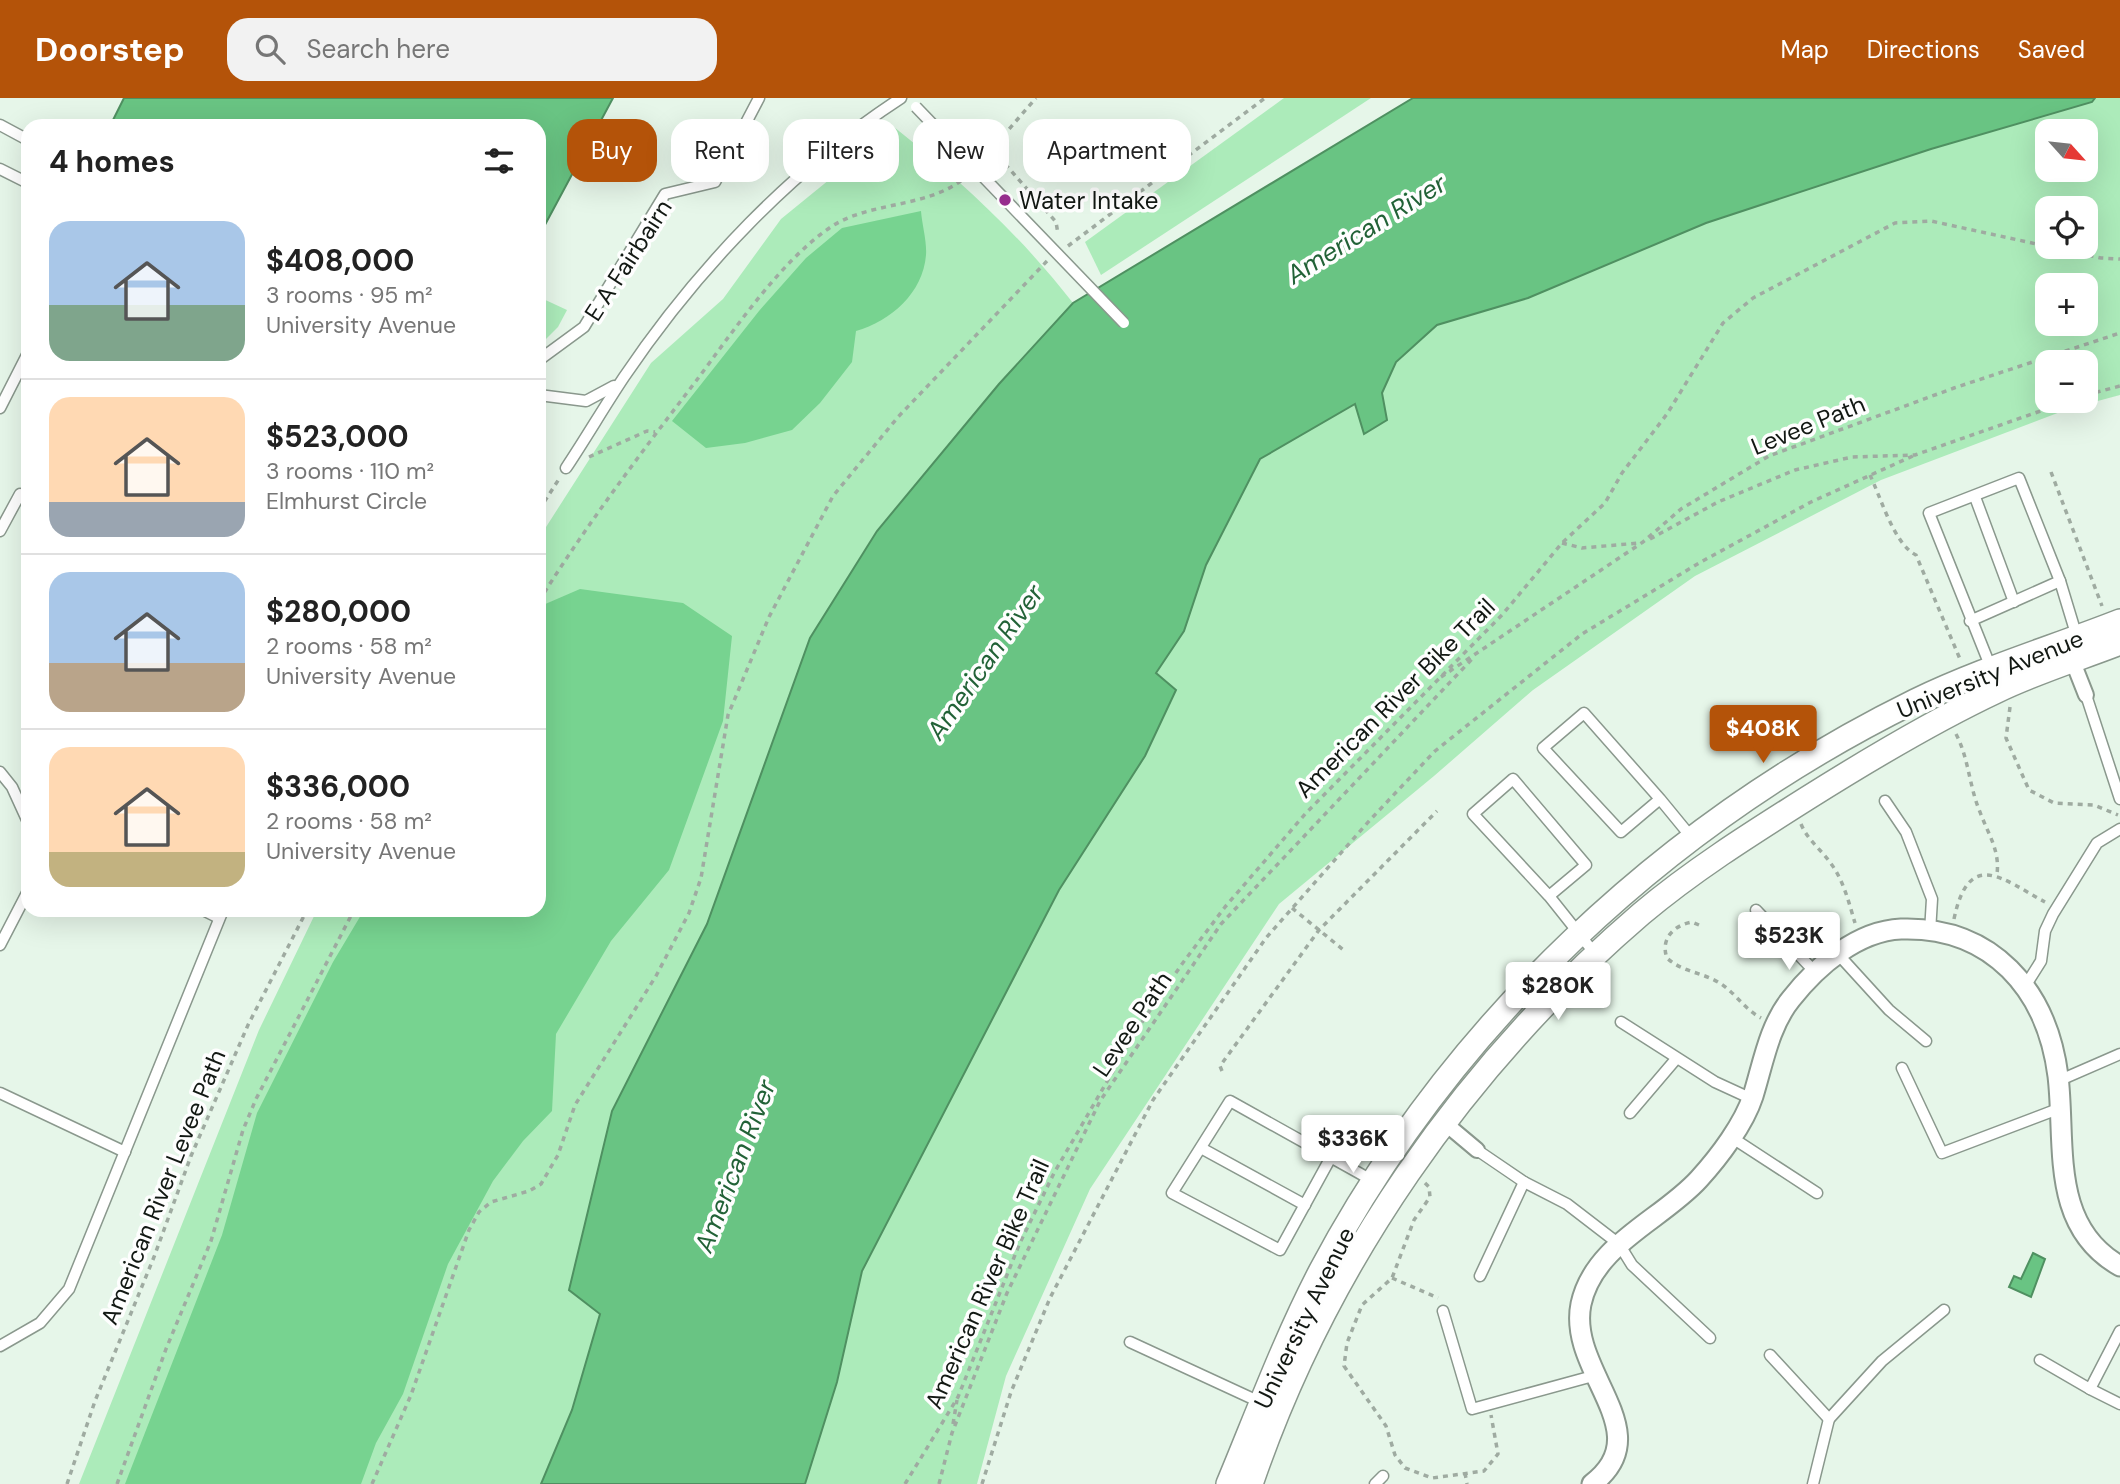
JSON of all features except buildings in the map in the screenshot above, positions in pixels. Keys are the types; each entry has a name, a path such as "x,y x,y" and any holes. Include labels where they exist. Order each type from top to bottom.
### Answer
{"street":[{"name":"University Avenue","path":"1228,1484 1329,1301 1395,1194 1446,1124 1542,1007 1596,955 1689,876 1752,832 1854,768 2000,687 2077,637 2120,621"},
{"name":"University Avenue","path":"1251,1484 1270,1407 1322,1270 1375,1181 1436,1091 1535,976 1579,933 1692,838 1847,738 1913,702 2000,687 2120,643"},
{"path":"2073,662 2086,695"},
{"path":"1597,1482 1615,1458 1619,1437 1615,1416 1594,1376 1579,1327 1581,1302 1590,1282 1619,1244 1699,1180 1731,1138 1752,1099 1775,1026 1789,1000 1836,953 1861,942 1900,929 1950,936 1973,941 1990,950 2014,970 2045,1026 2058,1081 2064,1186 2071,1206 2080,1226 2096,1247 2120,1266"},
{"path":"1446,1124 1477,1150"}],"lane":[{"name":"E A Fairbairn","path":"546,355 584,327 665,194 715,182 759,98"},
{"path":"566,468 625,376 694,286 762,210 854,129 901,98"},
{"path":"907,98 1124,323"},
{"path":"0,125 21,136"},
{"path":"0,169 21,180"},
{"path":"0,408 21,367"},
{"path":"546,397 586,401 608,392 625,376"},
{"path":"2000,687 1970,621 1929,513 2020,478 2060,581 2077,637"},
{"path":"0,531 21,494"},
{"path":"1975,497 2014,602"},
{"path":"1970,621 2060,581"},
{"path":"2086,695 2120,799"},
{"path":"1660,799 1621,832 1543,748 1584,712 1660,799 1692,838"},
{"path":"0,772 12,787 21,807"},
{"path":"1549,896 1586,865 1513,779 1473,814 1549,896 1596,955"},
{"path":"1885,801 1906,832 1932,899 1930,933"},
{"path":"2024,988 2041,961 2045,931 2056,908 2097,843 2120,829"},
{"path":"0,945 21,904"},
{"path":"1756,910 1816,973"},
{"path":"0,1346 40,1323 69,1289 220,917"},
{"path":"1836,953 1889,1010 1926,1041"},
{"path":"1621,1022 1715,1083 1752,1099"},
{"path":"2058,1081 2120,1054"},
{"path":"1630,1113 1676,1059"},
{"path":"1902,1068 1942,1153 2058,1109"},
{"path":"0,1093 125,1152"},
{"path":"1331,1157 1280,1250 1172,1193 1230,1101 1375,1181 1395,1194"},
{"path":"1731,1138 1817,1193"},
{"path":"1200,1148 1305,1205"},
{"path":"1477,1150 1524,1182 1567,1204 1619,1244 1632,1265 1710,1338"},
{"path":"1480,1276 1524,1182"},
{"path":"1813,1484 1829,1419 1882,1361 1944,1310"},
{"path":"1443,1311 1472,1409 1594,1376"},
{"path":"2090,1390 2120,1331"},
{"path":"1130,1342 1270,1407"},
{"path":"1770,1355 1829,1419"},
{"path":"2040,1360 2090,1390 2120,1404"},
{"path":"1375,1484 1383,1476"}],"path":[{"path":"1009,129 1036,98"},
{"path":"1009,168 1056,222 1061,248 1265,98"},
{"path":"546,590 600,506 736,327 798,256 828,229 844,220 920,201 958,182"},
{"name":"American River Bike Trail","path":"905,1484 958,1397 1019,1245 1054,1173 1145,1017 1225,907 1306,813 1502,615 1562,543 1605,503 1622,473 1667,414 1723,323 1752,298 1877,230 1895,223 1931,221 2101,258 2120,259"},
{"path":"372,1484 411,1395 469,1230 480,1212 491,1202 529,1191 541,1184 558,1155 575,1105 656,976 689,913 701,878 728,715 769,617 833,496 898,417 1052,257"},
{"name":"Levee Path","path":"1435,681 1472,659 1643,542 1681,509 1769,456 1954,388 2120,333"},
{"path":"2098,392 2120,386"},
{"path":"982,1484 1011,1392 1050,1298 1110,1178 1153,1100 1266,938 1435,751 1582,634 1699,563 1811,502 1915,454 2035,413"},
{"path":"546,499 566,468 647,431 656,432"},
{"path":"1562,543 1582,548 1643,542 1718,502 1796,470 1852,457 1915,454"},
{"path":"2051,472 2102,606"},
{"path":"1870,475 1899,540 1906,550 1916,555 1962,662"},
{"name":"Levee Path","path":"939,1484 952,1433 1007,1293 1100,1101 1221,924 1472,659"},
{"path":"2000,687 2006,738 2029,790 2054,803 2094,805 2120,816"},
{"path":"1953,729 1966,754 1980,813 1997,852 1997,874"},
{"path":"1222,1071 1220,1066 1319,930 1437,811"},
{"path":"1798,819 1805,835 1832,865 1839,877 1861,942"},
{"path":"1950,936 1965,889 1980,876 1997,874 2056,908"},
{"path":"1292,908 1346,952"},
{"name":"American River Levee Path","path":"67,1484 95,1401 191,1156 248,1025 303,917"},
{"path":"117,1484 166,1349 211,1241 243,1130 256,1099 350,917"},
{"path":"1699,925 1692,922 1673,930 1664,950 1674,965 1717,982 1748,1011 1775,1026"},
{"path":"1668,924 1673,930"},
{"path":"1423,1182 1429,1187 1430,1196 1414,1220 1392,1278 1362,1305 1352,1328 1344,1366 1386,1426 1400,1461 1416,1474 1432,1478 1485,1471 1498,1454 1489,1404"},
{"path":"1392,1278 1437,1298 1443,1311"},
{"path":"1341,1323 1352,1328"},
{"path":"952,1433 958,1397"},
{"path":"1465,1474 1467,1484"}],"shaded area":[{"path":"1284,98 1371,98 1101,275 1085,242 1168,182 1191,182 1191,165"},
{"path":"2095,98 2120,98 2120,395 2098,401 2098,350 2035,350 2035,413 2057,413 1881,480 1695,576 1533,690 1279,904 1090,1189 1006,1376 977,1484 805,1484 837,1382 862,1271 1059,890 1145,756 1176,690 1156,673 1184,631 1206,565 1260,459 1355,403 1382,393 1396,362 1437,325 1528,298 1706,223 1931,149 2092,102"},
{"path":"899,131 913,143 913,182 958,182 1032,255 1073,303 999,384 877,530 810,638 707,924 612,1111 600,1314 572,1410 541,1484 79,1484 259,1030 314,917 546,917 546,527 651,363 723,299 781,219 826,182 899,182"},
{"path":"921,211 926,255 919,282 893,313 856,331 852,362 820,403 792,430 745,443 706,448 672,421 759,311 806,258 842,228"},
{"path":"546,300 567,310 558,327 546,339"},
{"path":"580,589 683,603 732,636 723,721 669,870 611,941 556,1034 552,1111 523,1141 493,1181 448,1264 403,1394 376,1443 361,1484 125,1484 222,1235 257,1113 333,962 360,917 546,917 546,604"}],"water":[{"path":"124,98 613,98 602,119 567,119 568,182 546,223 546,119 114,119"},
{"name":"American River","path":"1413,98 2095,98 2092,102 1931,149 1706,223 1528,298 1437,325 1396,362 1382,393 1387,420 1364,434 1355,404 1260,459 1206,565 1184,631 1156,673 1176,690 1145,756 1059,890 862,1271 837,1382 805,1484 541,1484 572,1410 600,1314 569,1290 612,1111 707,924 810,638 877,531 999,384 1073,303"},
{"path":"2033,1253 2045,1259 2031,1297 2009,1287 2014,1276 2021,1279"}],"place":[{"name":"Water Intake","path":"1005,200"}]}
